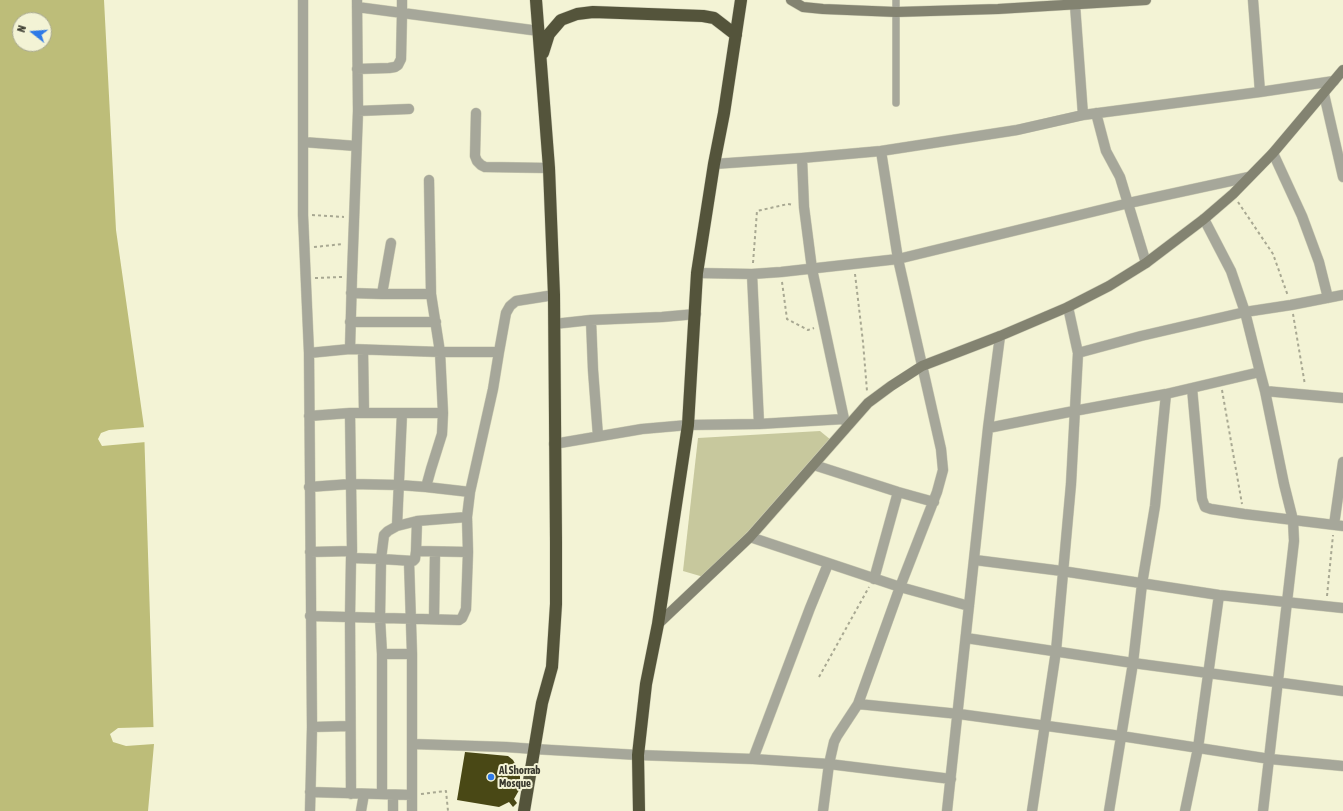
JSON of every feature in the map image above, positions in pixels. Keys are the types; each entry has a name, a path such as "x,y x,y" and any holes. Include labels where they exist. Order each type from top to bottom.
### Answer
{"highway":[{"path":"524,811 542,703 552,667 556,604 554,295 549,168 536,0"},
{"path":"638,811 638,755 646,684 658,624 688,425 696,314 697,273 741,0"},
{"path":"540,61 549,34 561,20 576,14 593,12 703,16 714,18 736,35"}],"street":[{"path":"303,0 303,215 310,416 310,616 312,727 310,811"},
{"path":"358,69 389,68 398,65 401,59 402,0"},
{"path":"791,0 803,7 896,12 998,9 1146,0"},
{"path":"1253,0 1260,92"},
{"path":"350,349 358,111 357,4 402,13 539,32"},
{"path":"1075,5 1083,115"},
{"path":"658,624 750,537 814,465 846,422 868,403 890,386 922,366 1000,336 1068,307 1109,286 1146,264 1204,219 1233,194 1273,153 1343,70"},
{"path":"714,164 881,151 998,133 1083,115 1334,81"},
{"path":"1324,94 1343,176"},
{"path":"358,111 409,109"},
{"path":"476,113 475,156 481,165 485,167 549,168"},
{"path":"1096,113 1106,151 1120,177 1146,264"},
{"path":"303,142 356,146"},
{"path":"823,811 829,764 837,736 858,704 900,587 934,502 942,475 943,465 898,259 881,151"},
{"path":"1273,153 1302,216 1319,262 1328,298"},
{"path":"802,158 804,207 812,269 823,326 846,422"},
{"path":"697,273 752,274 781,272 898,259 1128,203 1249,177"},
{"path":"426,487 442,434 443,413 440,352 431,294 429,180"},
{"path":"1204,219 1226,259 1245,312 1265,391 1293,520 1294,541 1279,683 1263,811"},
{"path":"382,294 391,243"},
{"path":"752,274 759,424"},
{"path":"351,293 431,294"},
{"path":"310,616 458,620 462,618 466,610 468,552 467,517 470,492 493,389 498,352 506,313 510,306 516,301 554,295"},
{"path":"1078,353 1141,336 1245,312 1343,295"},
{"path":"1032,811 1056,651 1071,484 1078,353 1068,307"},
{"path":"554,324 591,320 696,314"},
{"path":"591,320 598,436"},
{"path":"350,322 436,322"},
{"path":"947,811 988,428 1000,336"},
{"path":"309,353 350,349 498,352"},
{"path":"363,350 364,413"},
{"path":"988,428 1166,394 1260,372"},
{"path":"1192,388 1202,499 1204,506 1211,509 1244,514 1339,526 1343,462"},
{"path":"1265,391 1343,398"},
{"path":"1109,811 1133,663 1142,584 1155,506 1166,394"},
{"path":"310,416 350,413 443,413"},
{"path":"350,413 351,794"},
{"path":"397,526 402,413"},
{"path":"554,444 642,429 688,425 846,422"},
{"path":"814,465 934,502"},
{"path":"310,487 351,484 399,485 470,492"},
{"path":"874,579 898,492"},
{"path":"382,794 380,559 384,535 397,526 416,521 467,517"},
{"path":"310,552 351,554 380,559 414,561 416,552 416,521"},
{"path":"750,537 874,579 969,606"},
{"path":"416,552 468,552"},
{"path":"434,619 435,553"},
{"path":"975,560 1062,571 1219,595 1343,608"},
{"path":"409,561 412,654 412,811"},
{"path":"753,758 828,564"},
{"path":"1185,811 1198,748 1219,595"},
{"path":"966,638 1133,663 1343,691"},
{"path":"382,654 412,654"},
{"path":"858,704 958,714 1121,736 1270,759 1343,766"},
{"path":"312,727 350,726"},
{"path":"412,744 506,747 638,755 753,758 829,764 951,779"},
{"path":"310,792 412,795"},
{"path":"361,811 364,794"},
{"path":"392,811 393,795"}],"lane":[{"path":"896,0 896,103"}],"path":[{"path":"1233,194 1273,254 1291,305 1307,394"},
{"path":"752,274 757,211 788,204 804,207"},
{"path":"303,215 354,217"},
{"path":"304,248 353,243"},
{"path":"854,265 868,403"},
{"path":"781,272 787,319 808,330 823,326"},
{"path":"306,278 352,276"},
{"path":"1220,381 1244,514"},
{"path":"1326,606 1339,526"},
{"path":"819,676 874,579"},
{"path":"412,795 446,791 448,811"}],"green space":[{"path":"820,431 831,440 707,578 683,571 698,438"}],"shaded area":[{"path":"0,0 104,0 116,230 144,427 154,744 148,811 0,811"}],"pier":[{"path":"146,427 146,442 102,446 98,439 101,433 109,430"},
{"path":"155,727 156,743 154,744 126,746 113,742 110,734 118,728"}],"building":[{"name":"Al Shorrab Mosque","path":"465,752 508,756 513,760 520,773 520,788 514,799 517,803 513,807 509,802 499,807 457,800"}],"place":[{"name":"Al Shorrab Mosque","path":"491,777"}]}
